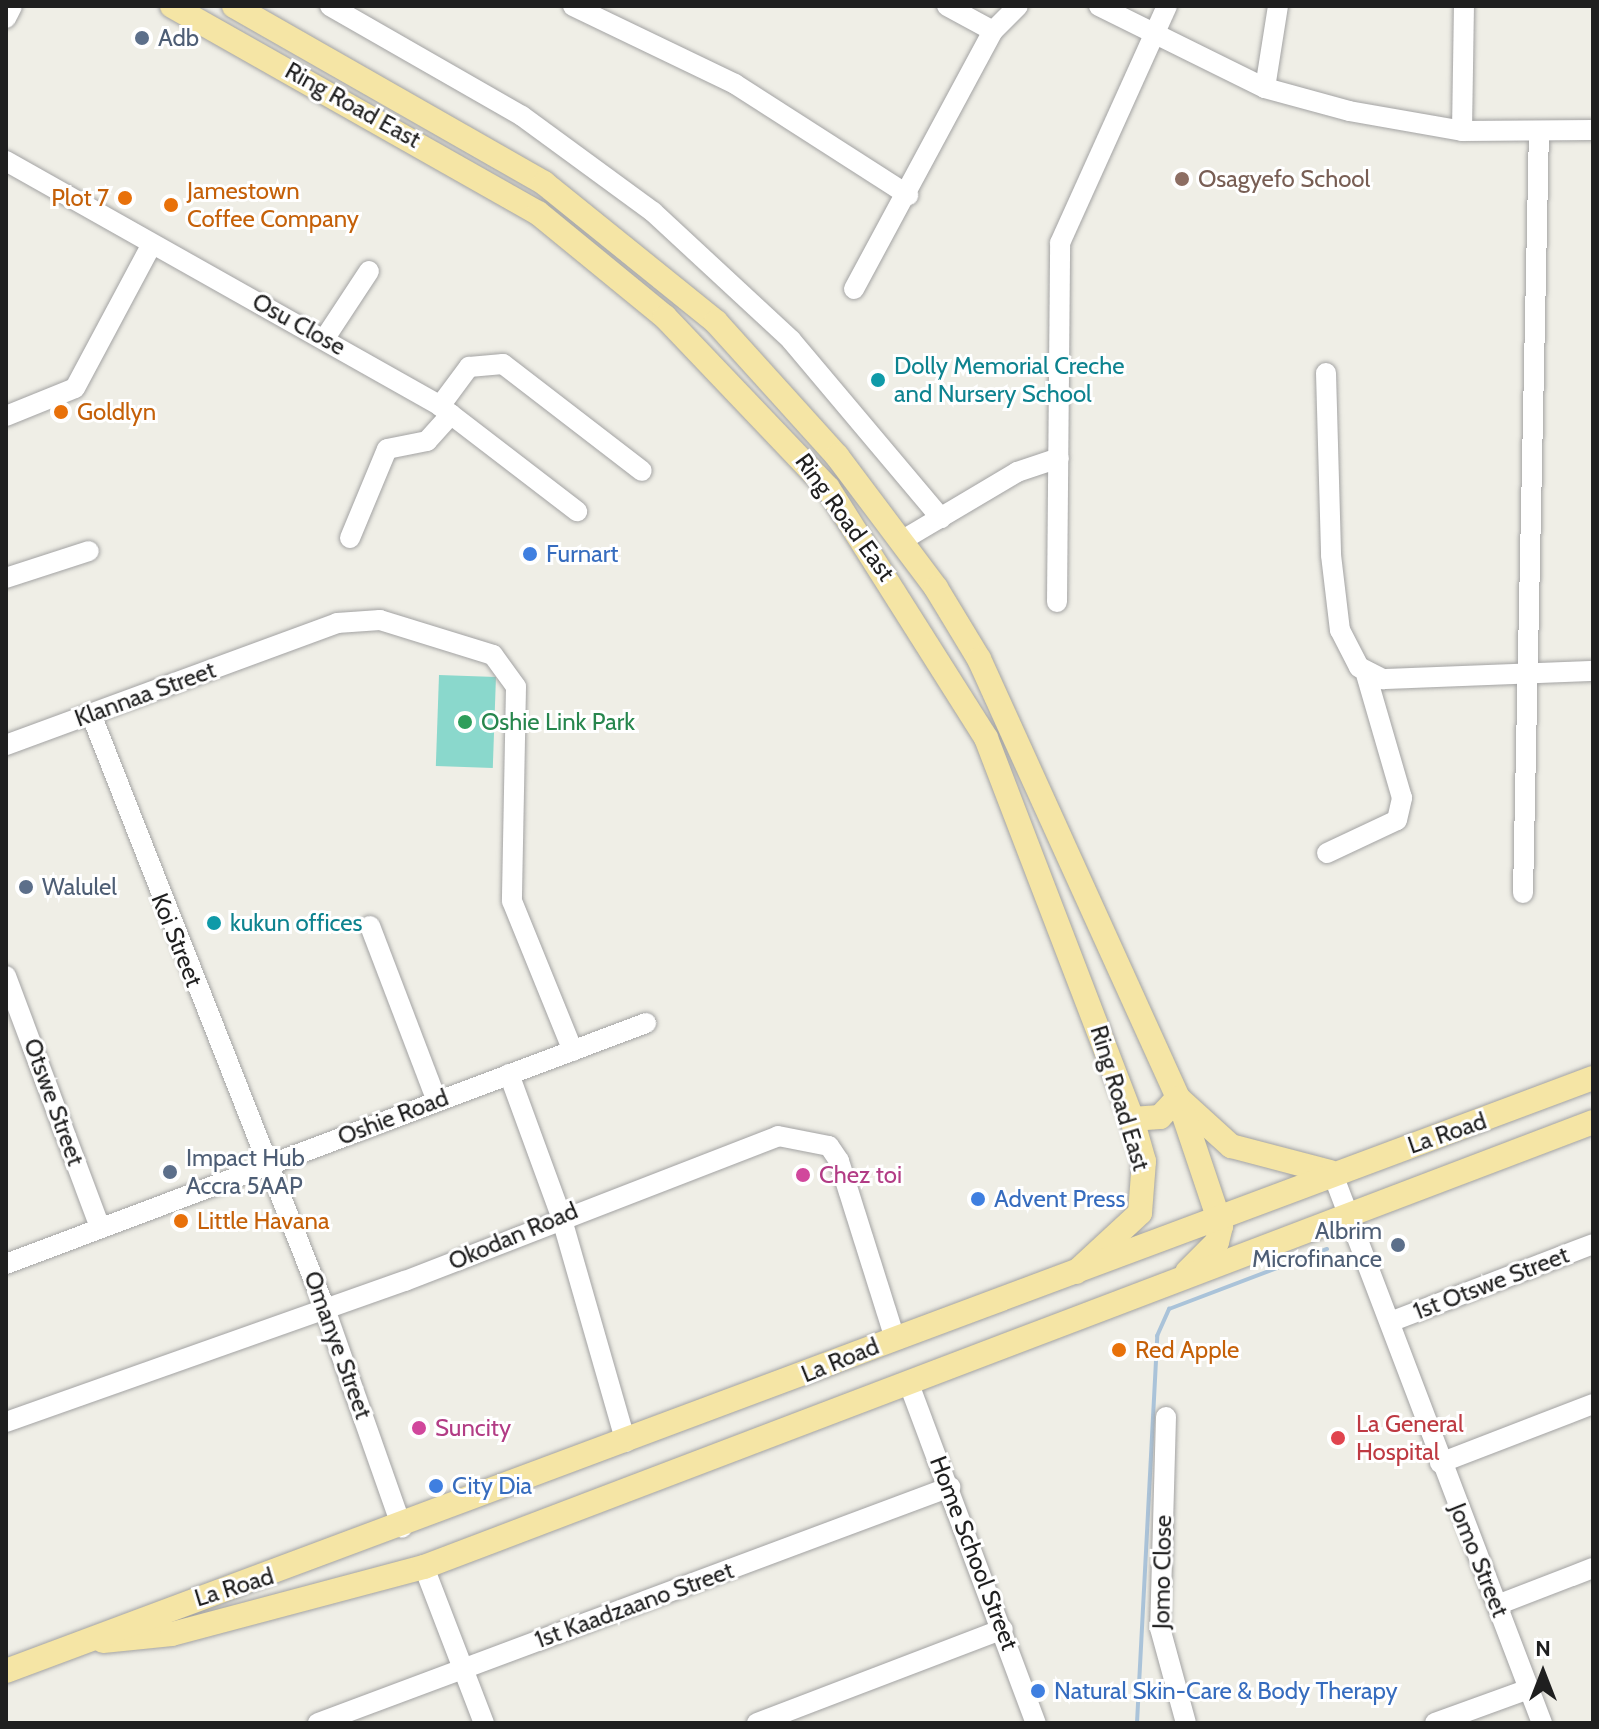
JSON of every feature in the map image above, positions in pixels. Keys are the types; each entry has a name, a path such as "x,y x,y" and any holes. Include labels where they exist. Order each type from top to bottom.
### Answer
{"main road":[{"name":"Ring Road East","path":"172,6 511,194 620,278 725,375 828,488 986,738 1132,1119 1144,1161 1140,1213 1076,1272"},
{"name":"Ring Road East","path":"234,6 544,183 649,261 745,354 901,541 989,679 1178,1098 1231,1146 1332,1172"},
{"path":"725,375 745,354"},
{"name":"La Road","path":"6,1671 89,1643 149,1612 317,1560 1332,1172 1593,1078"},
{"path":"1132,1119 1160,1117 1178,1098 1217,1216 1217,1242 1175,1282"},
{"name":"La Road","path":"89,1643 172,1634 424,1567 1593,1122"},
{"path":"790,1380 806,1421"},
{"path":"317,1560 329,1594"}],"street":[{"path":"6,18 12,6"},
{"path":"330,6 522,116 653,212 791,340 941,518"},
{"path":"573,6 735,84 908,195"},
{"path":"947,6 993,31"},
{"path":"854,289 908,195 993,31 1018,6"},
{"path":"1099,6 1158,32 1265,88 1397,123 1462,131 1593,130"},
{"path":"1057,602 1060,243 1158,32 1167,6"},
{"path":"1265,88 1278,6"},
{"path":"1462,131 1464,6"},
{"path":"1523,893 1525,673 1539,131"},
{"name":"Osu Close","path":"6,161 325,338 446,410 577,511"},
{"path":"6,416 75,388 152,244"},
{"path":"325,338 369,271"},
{"path":"350,538 387,449 427,441 469,367 503,364 642,471"},
{"path":"1326,373 1340,630 1366,674 1402,798 1397,820 1327,853"},
{"path":"901,541 1017,472 1059,458"},
{"path":"6,578 89,551"},
{"name":"Klannaa Street","path":"6,745 337,623 380,620 479,648 505,664 516,687 509,887 573,1051"},
{"path":"1366,674 1593,671"},
{"name":"Koi Street","path":"91,714 269,1164"},
{"path":"370,926 437,1101"},
{"name":"Otswe Street","path":"6,976 100,1228"},
{"name":"Oshie Road","path":"6,1264 646,1023"},
{"path":"509,1074 561,1216 626,1442"},
{"name":"Okodan Road","path":"6,1422 324,1306 405,1281 561,1216 764,1140 807,1138 829,1146 839,1161 895,1339"},
{"name":"Omanye Street","path":"269,1164 324,1306 402,1528"},
{"name":"Jomo Street","path":"1332,1172 1440,1463 1542,1723"},
{"name":"1st Otswe Street","path":"1390,1322 1593,1244"},
{"name":"Home School Street","path":"909,1384 1036,1723"},
{"path":"1440,1463 1593,1404"},
{"name":"Jomo Close","path":"1166,1417 1160,1628 1186,1723"},
{"name":"1st Kaadzaano Street","path":"318,1723 950,1487"},
{"path":"424,1567 484,1723"},
{"path":"1497,1605 1593,1568"},
{"path":"757,1723 1003,1629"},
{"path":"1435,1723 1529,1689"}],"shaded area":[{"name":"Oshie Link Park","path":"439,675 496,677 493,768 436,766"}],"waterway":[{"path":"1137,1723 1157,1336 1169,1309 1327,1249"}],"place":[{"name":"Adb","path":"142,38"},
{"name":"Osagyefo School","path":"1182,179"},
{"name":"Plot 7","path":"125,198"},
{"name":"Jamestown Coffee Company","path":"171,205"},
{"name":"Dolly Memorial Creche and Nursery School","path":"878,380"},
{"name":"Goldlyn","path":"61,412"},
{"name":"Furnart","path":"530,554"},
{"name":"Oshie Link Park","path":"465,722"},
{"name":"Walulel","path":"26,887"},
{"name":"kukun offices","path":"214,923"},
{"name":"Impact Hub Accra 5AAP","path":"170,1172"},
{"name":"Chez toi","path":"803,1175"},
{"name":"Advent Press","path":"978,1199"},
{"name":"Little Havana","path":"181,1221"},
{"name":"Albrim Microfinance","path":"1398,1245"},
{"name":"Red Apple","path":"1119,1350"},
{"name":"Suncity","path":"419,1428"},
{"name":"La General Hospital","path":"1338,1438"},
{"name":"City Dia","path":"436,1486"},
{"name":"Natural Skin-Care & Body Therapy","path":"1038,1691"}]}
